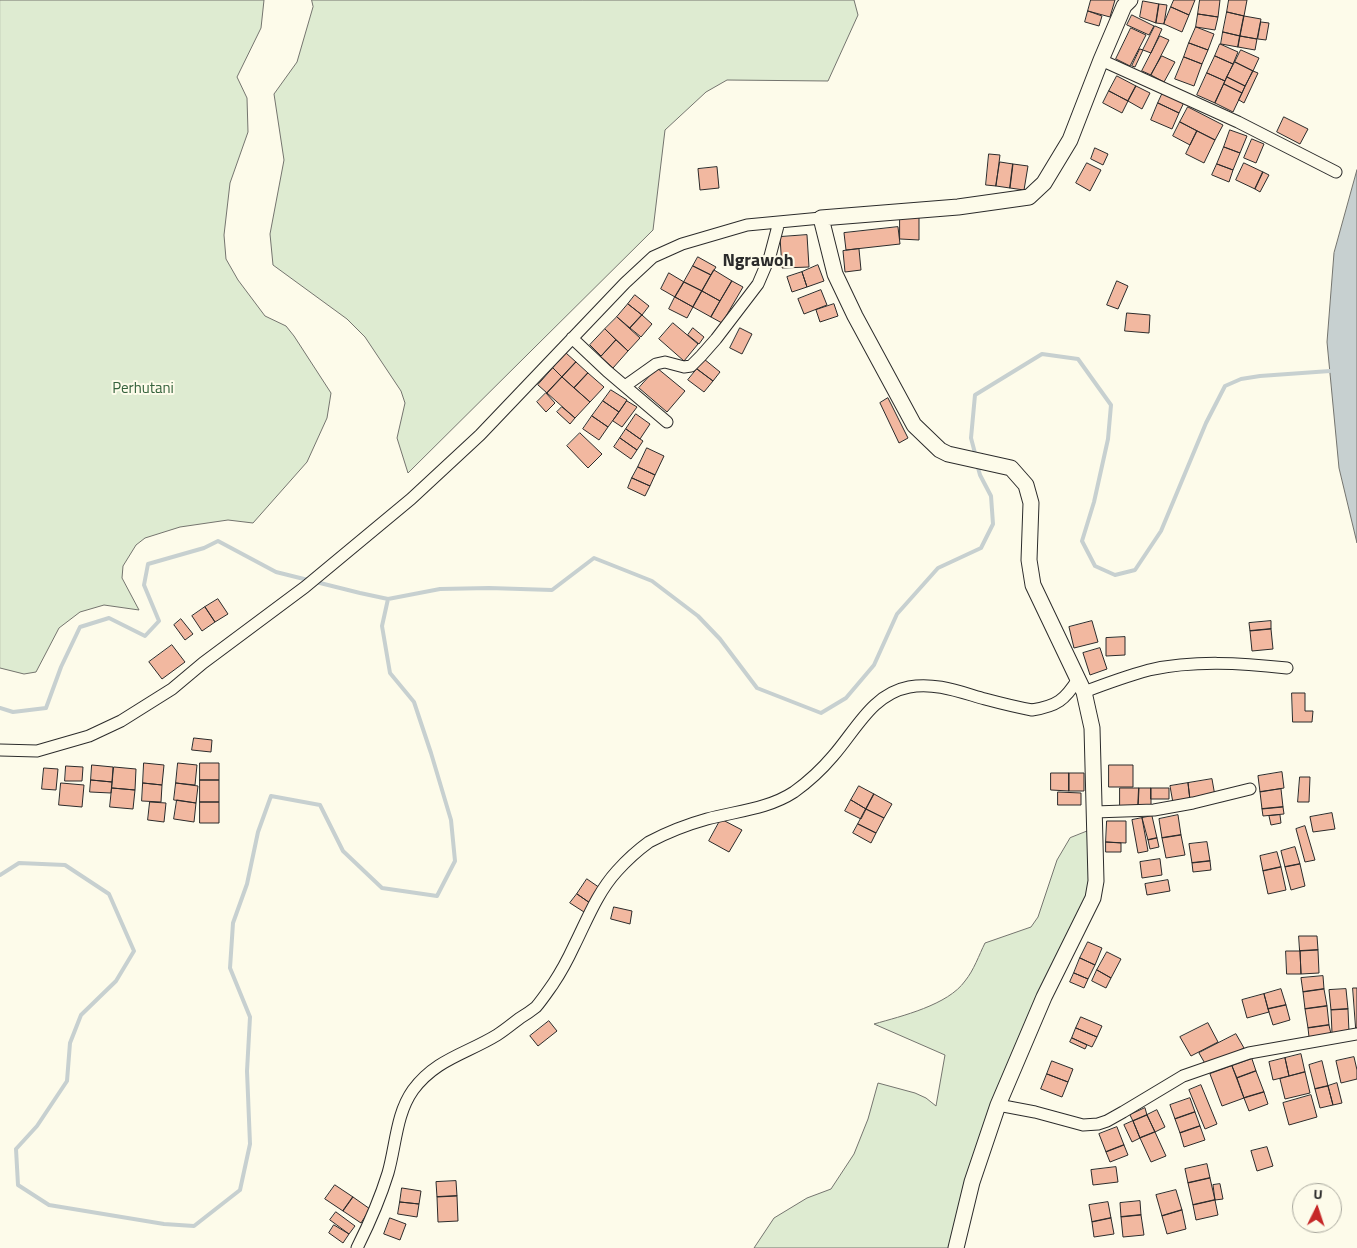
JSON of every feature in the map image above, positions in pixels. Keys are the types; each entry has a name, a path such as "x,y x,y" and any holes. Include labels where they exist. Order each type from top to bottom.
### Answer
{"street":[{"path":"0,750 37,751 89,736 121,721 172,689 203,663 305,587 410,499 480,435 625,283 653,257 682,244 747,225 958,207 1029,197 1044,183 1070,140 1124,6 1130,0"},
{"path":"1101,60 1238,122 1336,172"},
{"path":"821,218 835,274 855,316 914,425 940,450 948,454 1011,468 1026,485 1031,503 1029,560 1033,586 1081,686 1092,728 1096,881 1093,898 1044,998 998,1105 972,1182 956,1248"},
{"path":"625,386 656,364 665,362 684,367 691,366 701,356 758,284 770,256 780,222"},
{"path":"572,338 667,422"},
{"path":"357,1248 368,1227 389,1171 402,1110 414,1089 439,1065 455,1055 497,1035 536,1007 559,974 602,890 620,868 650,842 706,819 780,800 803,786 833,757 868,710 888,694 908,687 932,686 948,688 984,699 1032,710 1060,702 1071,689 1119,679 1150,670 1185,665 1232,663 1287,668"},
{"path":"1094,812 1154,810 1250,789"},
{"path":"998,1105 1035,1112 1083,1125 1098,1124 1123,1112 1182,1076 1248,1053 1357,1034"}],"green space":[{"name":"Perhutani","path":"0,0 264,0 261,28 237,77 247,98 248,132 230,183 224,235 226,259 238,280 265,316 286,326 294,336 331,393 327,418 307,462 253,523 228,520 180,527 145,538 136,545 123,566 122,578 139,610 104,605 80,612 59,628 36,672 24,674 0,668"},
{"path":"312,0 854,0 858,15 828,81 727,80 706,92 665,130 653,230 408,473 397,438 405,403 401,391 365,337 347,319 273,265 270,234 284,160 274,94 297,62 313,7"},
{"path":"1088,831 1090,881 1088,896 950,1248 754,1248 774,1218 807,1198 831,1189 854,1154 868,1119 878,1083 915,1093 926,1098 936,1106 945,1055 874,1024 924,1008 948,997 968,977 985,943 1031,927 1038,917 1057,860 1070,838"}],"shaded area":[{"path":"1357,170 1357,543 1339,468 1327,342 1334,253"}],"building":[{"path":"1091,0 1115,0 1110,17 1088,11"},
{"path":"1174,0 1195,0 1189,15 1171,7"},
{"path":"1200,0 1220,0 1218,17 1198,14"},
{"path":"1229,0 1247,0 1244,16 1227,12"},
{"path":"1143,1 1159,4 1156,23 1140,17"},
{"path":"1159,4 1167,5 1164,24 1156,23"},
{"path":"1171,7 1189,15 1182,32 1164,24"},
{"path":"1088,11 1102,16 1099,26 1085,22"},
{"path":"1227,12 1244,16 1240,36 1223,32"},
{"path":"1198,14 1218,17 1215,30 1196,27"},
{"path":"1132,15 1154,26 1149,35 1127,25"},
{"path":"1244,16 1261,19 1257,39 1240,36"},
{"path":"1261,22 1269,23 1266,40 1258,39"},
{"path":"1155,26 1162,29 1151,53 1143,50"},
{"path":"1196,27 1214,34 1208,50 1189,43"},
{"path":"1131,28 1146,35 1130,66 1116,59"},
{"path":"1223,32 1240,36 1238,47 1221,44"},
{"path":"1160,36 1169,40 1151,75 1142,71"},
{"path":"1240,36 1257,39 1255,50 1238,47"},
{"path":"1189,43 1208,50 1202,64 1184,57"},
{"path":"1220,44 1238,52 1233,64 1215,56"},
{"path":"1140,49 1143,50 1135,67 1132,66"},
{"path":"1241,50 1259,58 1253,71 1235,62"},
{"path":"1162,56 1175,62 1164,82 1151,75"},
{"path":"1215,56 1233,64 1225,81 1207,73"},
{"path":"1184,57 1202,64 1194,86 1175,79"},
{"path":"1235,62 1253,71 1245,86 1227,77"},
{"path":"1253,71 1258,73 1244,103 1239,100"},
{"path":"1207,73 1225,81 1215,103 1197,95"},
{"path":"1117,76 1136,86 1128,101 1109,91"},
{"path":"1227,77 1245,86 1242,93 1224,84"},
{"path":"1224,84 1242,93 1233,112 1215,103"},
{"path":"1136,86 1150,93 1142,109 1128,101"},
{"path":"1164,90 1185,100 1179,113 1158,103"},
{"path":"1109,91 1128,101 1122,113 1103,103"},
{"path":"1158,103 1179,113 1172,129 1151,120"},
{"path":"1188,107 1223,125 1215,140 1180,122"},
{"path":"1284,117 1308,129 1300,144 1277,132"},
{"path":"1180,122 1197,131 1190,145 1173,136"},
{"path":"1230,130 1247,136 1240,153 1224,147"},
{"path":"1197,131 1215,140 1204,163 1186,154"},
{"path":"1252,139 1264,144 1256,163 1244,158"},
{"path":"1224,147 1240,153 1233,170 1217,164"},
{"path":"1095,148 1108,154 1103,165 1091,159"},
{"path":"989,154 1000,155 996,186 986,185"},
{"path":"1000,162 1013,164 1010,188 996,186"},
{"path":"1087,163 1101,170 1090,191 1076,183"},
{"path":"1244,163 1263,172 1255,189 1236,180"},
{"path":"1013,164 1028,166 1024,190 1010,188"},
{"path":"1217,164 1233,170 1229,182 1212,175"},
{"path":"717,167 719,188 700,190 698,169"},
{"path":"1263,172 1269,175 1260,192 1255,189"},
{"path":"900,217 919,217 919,240 900,239"},
{"path":"898,227 900,244 846,250 844,233"},
{"path":"807,235 809,267 782,268 780,237"},
{"path":"859,249 861,270 845,272 843,251"},
{"path":"698,257 716,267 711,275 693,266"},
{"path":"818,265 824,281 807,287 802,272"},
{"path":"693,266 711,275 702,291 684,282"},
{"path":"714,270 732,281 720,301 702,291"},
{"path":"802,272 807,287 792,292 787,277"},
{"path":"669,273 684,282 675,297 661,289"},
{"path":"732,281 743,287 722,323 711,317"},
{"path":"1117,281 1128,286 1118,309 1107,305"},
{"path":"684,282 702,291 693,307 675,297"},
{"path":"821,290 827,305 804,314 798,299"},
{"path":"702,291 720,301 711,317 693,307"},
{"path":"635,295 649,306 642,315 628,304"},
{"path":"675,297 693,307 687,318 669,309"},
{"path":"628,304 642,315 630,328 617,317"},
{"path":"834,304 838,316 820,322 816,310"},
{"path":"1127,313 1150,315 1149,333 1125,331"},
{"path":"642,315 652,324 641,337 630,328"},
{"path":"617,317 640,338 628,351 605,329"},
{"path":"673,323 698,344 684,361 659,339"},
{"path":"693,328 704,337 699,344 688,335"},
{"path":"740,328 752,334 742,354 730,348"},
{"path":"605,329 616,340 601,356 590,345"},
{"path":"616,340 628,351 613,368 601,357"},
{"path":"566,353 576,362 562,377 553,368"},
{"path":"704,359 720,372 713,381 697,369"},
{"path":"576,362 588,373 574,388 562,377"},
{"path":"553,368 562,377 547,393 538,385"},
{"path":"657,368 685,391 667,412 639,388"},
{"path":"697,369 713,381 704,392 688,380"},
{"path":"588,373 604,387 590,402 574,388"},
{"path":"562,377 590,402 575,418 547,393"},
{"path":"611,390 627,400 619,412 603,401"},
{"path":"546,393 555,403 546,412 537,402"},
{"path":"888,398 908,438 899,443 880,403"},
{"path":"603,401 619,412 608,427 592,416"},
{"path":"627,401 637,407 622,427 613,421"},
{"path":"562,407 575,418 570,424 557,412"},
{"path":"636,414 650,424 640,439 626,429"},
{"path":"592,416 608,427 599,440 583,429"},
{"path":"626,429 643,441 637,450 620,438"},
{"path":"580,433 602,454 588,468 567,446"},
{"path":"620,438 637,450 631,459 614,447"},
{"path":"647,448 664,456 655,475 638,467"},
{"path":"638,467 655,475 650,486 632,478"},
{"path":"632,478 650,486 645,496 628,488"},
{"path":"218,599 228,614 215,622 205,607"},
{"path":"205,607 215,622 202,631 192,616"},
{"path":"181,619 193,634 185,640 174,625"},
{"path":"1092,621 1098,642 1074,648 1069,627"},
{"path":"1271,621 1271,629 1250,631 1249,623"},
{"path":"1271,629 1273,649 1252,651 1250,631"},
{"path":"1125,637 1125,655 1106,656 1106,638"},
{"path":"172,645 185,662 162,679 149,662"},
{"path":"1100,648 1107,669 1090,675 1083,653"},
{"path":"1292,693 1305,693 1305,711 1313,711 1312,722 1293,722"},
{"path":"194,738 212,740 211,752 192,750"},
{"path":"144,763 164,765 162,785 143,783"},
{"path":"178,763 197,765 195,785 176,783"},
{"path":"200,763 219,763 219,780 200,780"},
{"path":"92,765 113,767 112,782 91,780"},
{"path":"1109,765 1133,765 1133,787 1109,787"},
{"path":"66,766 83,767 82,781 65,781"},
{"path":"114,767 136,769 135,790 112,788"},
{"path":"44,768 58,769 56,790 42,789"},
{"path":"1282,772 1284,788 1260,792 1258,776"},
{"path":"1051,773 1069,773 1069,791 1051,790"},
{"path":"1069,773 1084,773 1084,791 1069,791"},
{"path":"1300,777 1310,777 1309,802 1298,802"},
{"path":"1212,779 1215,796 1190,800 1188,783"},
{"path":"91,780 112,782 111,793 90,792"},
{"path":"200,780 219,780 219,802 200,802"},
{"path":"61,783 84,785 82,807 59,805"},
{"path":"143,783 162,785 161,802 142,801"},
{"path":"176,783 198,786 196,803 174,800"},
{"path":"1188,783 1190,800 1173,803 1170,786"},
{"path":"859,786 874,794 866,809 851,800"},
{"path":"112,788 135,790 133,809 110,807"},
{"path":"1120,788 1139,788 1138,809 1120,808"},
{"path":"1139,788 1151,788 1151,809 1138,809"},
{"path":"1151,788 1169,788 1169,799 1151,799"},
{"path":"1281,789 1283,807 1262,809 1260,792"},
{"path":"1058,792 1081,793 1081,805 1058,805"},
{"path":"874,794 892,804 884,818 866,809"},
{"path":"177,800 196,803 194,822 174,819"},
{"path":"851,800 866,809 861,819 845,811"},
{"path":"150,802 166,803 164,822 148,820"},
{"path":"200,802 219,802 219,823 200,823"},
{"path":"1283,807 1284,814 1263,816 1262,809"},
{"path":"866,809 884,818 876,833 858,824"},
{"path":"1332,813 1335,829 1313,832 1310,817"},
{"path":"1178,815 1181,835 1162,838 1159,819"},
{"path":"1280,815 1281,823 1271,825 1269,816"},
{"path":"1152,816 1157,838 1148,840 1142,818"},
{"path":"1142,818 1148,851 1138,853 1132,820"},
{"path":"721,819 742,830 729,852 709,841"},
{"path":"1107,821 1126,821 1126,843 1106,842"},
{"path":"858,824 876,833 871,843 853,833"},
{"path":"1305,826 1315,860 1305,862 1296,829"},
{"path":"1181,835 1185,855 1166,858 1162,838"},
{"path":"1157,838 1159,847 1150,849 1148,840"},
{"path":"1106,842 1121,843 1121,852 1106,852"},
{"path":"1207,842 1210,861 1192,863 1189,844"},
{"path":"1295,847 1300,864 1285,867 1281,851"},
{"path":"1277,852 1281,867 1263,871 1260,856"},
{"path":"1160,859 1162,875 1142,878 1140,862"},
{"path":"1210,861 1211,870 1193,872 1192,863"},
{"path":"1300,864 1305,886 1291,890 1285,867"},
{"path":"1281,867 1286,890 1268,894 1263,871"},
{"path":"587,879 600,888 590,903 577,894"},
{"path":"1168,880 1170,891 1147,895 1145,884"},
{"path":"577,894 590,903 584,912 570,903"},
{"path":"614,907 632,911 630,924 611,919"},
{"path":"1299,936 1317,936 1318,950 1300,951"},
{"path":"1088,942 1102,948 1095,965 1080,958"},
{"path":"1318,950 1319,973 1301,974 1300,951"},
{"path":"1286,951 1300,951 1301,974 1287,974"},
{"path":"1107,952 1121,959 1111,978 1097,970"},
{"path":"1080,958 1095,965 1088,979 1074,973"},
{"path":"1097,970 1111,978 1106,988 1092,981"},
{"path":"1074,973 1088,979 1084,988 1070,982"},
{"path":"1323,976 1324,989 1303,992 1301,978"},
{"path":"1353,988 1357,988 1357,1028 1356,1028"},
{"path":"1281,989 1286,1005 1268,1009 1264,994"},
{"path":"1324,989 1327,1006 1305,1009 1303,992"},
{"path":"1346,989 1348,1009 1331,1010 1329,990"},
{"path":"1264,994 1269,1012 1247,1018 1242,1000"},
{"path":"1286,1005 1290,1020 1273,1025 1268,1009"},
{"path":"1327,1006 1329,1025 1308,1028 1305,1009"},
{"path":"1348,1009 1349,1032 1332,1033 1331,1010"},
{"path":"1081,1017 1102,1026 1097,1037 1076,1028"},
{"path":"549,1021 557,1031 538,1046 530,1036"},
{"path":"1208,1023 1218,1042 1191,1056 1180,1037"},
{"path":"1329,1025 1331,1034 1309,1037 1308,1028"},
{"path":"1076,1028 1097,1037 1092,1047 1072,1038"},
{"path":"1236,1034 1244,1048 1207,1067 1199,1053"},
{"path":"1072,1038 1087,1045 1085,1049 1070,1042"},
{"path":"1301,1054 1305,1072 1289,1076 1285,1058"},
{"path":"1354,1057 1357,1079 1341,1083 1336,1061"},
{"path":"1285,1058 1289,1076 1273,1080 1269,1062"},
{"path":"1252,1059 1256,1071 1237,1078 1232,1066"},
{"path":"1052,1061 1073,1069 1068,1082 1047,1074"},
{"path":"1322,1061 1328,1086 1315,1089 1309,1065"},
{"path":"1232,1066 1244,1098 1222,1106 1210,1074"},
{"path":"1256,1071 1264,1092 1244,1098 1237,1078"},
{"path":"1305,1072 1310,1093 1285,1099 1280,1079"},
{"path":"1047,1074 1068,1082 1062,1097 1041,1089"},
{"path":"1337,1083 1342,1103 1333,1105 1328,1086"},
{"path":"1201,1085 1217,1124 1205,1129 1189,1090"},
{"path":"1328,1086 1333,1105 1320,1108 1315,1089"},
{"path":"1264,1092 1268,1104 1249,1111 1244,1098"},
{"path":"1311,1095 1317,1117 1289,1125 1283,1103"},
{"path":"1190,1098 1195,1112 1175,1119 1170,1105"},
{"path":"1145,1108 1147,1115 1133,1121 1130,1115"},
{"path":"1157,1110 1165,1127 1155,1132 1147,1115"},
{"path":"1195,1112 1200,1126 1180,1133 1175,1119"},
{"path":"1147,1115 1155,1132 1140,1138 1133,1121"},
{"path":"1133,1121 1140,1138 1132,1142 1124,1125"},
{"path":"1200,1126 1205,1140 1184,1147 1180,1133"},
{"path":"1117,1127 1124,1145 1106,1152 1099,1134"},
{"path":"1155,1132 1166,1156 1151,1162 1140,1138"},
{"path":"1124,1145 1128,1155 1110,1162 1106,1152"},
{"path":"1267,1147 1273,1166 1257,1171 1251,1151"},
{"path":"1207,1164 1210,1178 1188,1183 1185,1169"},
{"path":"1116,1167 1118,1182 1093,1185 1091,1170"},
{"path":"1210,1178 1215,1200 1193,1205 1188,1183"},
{"path":"456,1181 457,1196 437,1197 436,1182"},
{"path":"1220,1184 1223,1199 1215,1200 1213,1185"},
{"path":"335,1185 353,1197 343,1211 325,1199"},
{"path":"402,1188 421,1191 419,1204 400,1202"},
{"path":"1176,1190 1182,1210 1162,1216 1156,1195"},
{"path":"457,1196 458,1221 438,1222 437,1197"},
{"path":"353,1197 370,1209 361,1223 343,1211"},
{"path":"1215,1200 1218,1215 1196,1220 1193,1205"},
{"path":"1140,1201 1141,1215 1121,1217 1120,1203"},
{"path":"400,1202 419,1204 417,1217 398,1214"},
{"path":"1108,1202 1111,1218 1092,1222 1089,1205"},
{"path":"1182,1210 1186,1229 1167,1234 1162,1216"},
{"path":"336,1212 355,1226 349,1234 330,1220"},
{"path":"1141,1215 1144,1235 1123,1237 1121,1217"},
{"path":"390,1218 406,1224 400,1240 384,1234"},
{"path":"1111,1218 1114,1234 1094,1237 1092,1222"},
{"path":"334,1225 349,1234 343,1243 329,1233"}],"waterway":[{"path":"976,457 971,438 975,395 1042,354 1078,359 1111,405 1108,439 1094,502 1082,541 1095,566 1115,575 1135,570 1161,531 1206,423 1225,386 1241,379 1260,376 1330,371"},
{"path":"0,708 13,712 46,708 61,667 80,627 109,618 145,636 159,621 144,585 148,564 204,548 218,541 276,572 388,599 440,589 552,590 594,558 652,581 698,616 720,639 757,688 821,713 846,698 874,665 897,614 938,568 981,548 993,524 991,496 980,475 977,464"},
{"path":"0,875 19,863 65,865 109,894 134,951 116,981 81,1015 70,1043 67,1081 37,1126 16,1149 18,1185 49,1205 164,1224 194,1226 240,1190 250,1144 247,1071 250,1017 230,968 233,923 247,884 258,832 271,796 320,805 343,851 382,888 437,896 455,861 451,820 414,702 390,673 382,626 388,599"}],"district":[{"name":"Ngrawoh","path":"758,262"}]}
